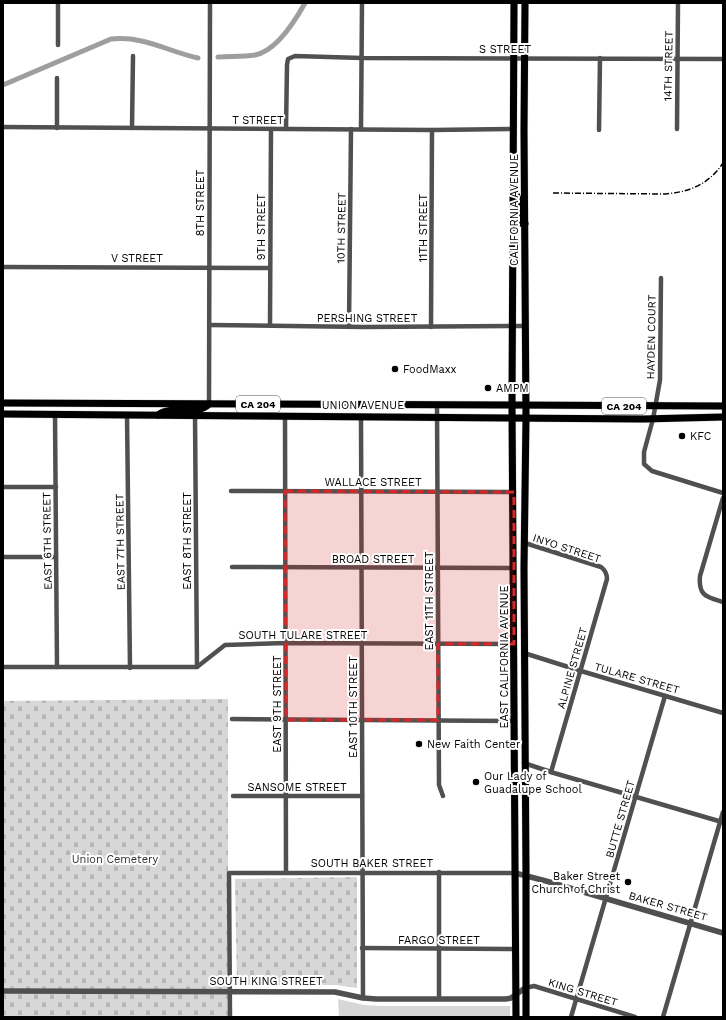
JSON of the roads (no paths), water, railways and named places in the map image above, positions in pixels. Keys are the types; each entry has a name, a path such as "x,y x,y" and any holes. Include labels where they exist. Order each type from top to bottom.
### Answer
{"main road":[{"name":"CALIFORNIA AVENUE","path":"513,417 514,3"},
{"name":"CALIFORNIA AVENUE","path":"524,5 526,417"},
{"path":"514,129 520,131 521,146 524,153"},
{"path":"514,190 518,199 520,222 524,224"},
{"name":"UNION AVENUE","path":"3,403 723,406"},
{"path":"158,415 168,410 202,409 209,404"},
{"name":"UNION AVENUE","path":"3,414 653,419 723,417"},
{"name":"EAST CALIFORNIA AVENUE","path":"513,417 516,1017"},
{"name":"EAST CALIFORNIA AVENUE","path":"526,417 524,603 526,1017"},
{"path":"514,510 519,517 520,542 525,543"},
{"path":"514,568 517,569 518,572 524,603"},
{"path":"514,616 520,648 524,653"},
{"path":"515,721 518,723 520,728 524,754"}],"street":[{"path":"58,3 58,45"},
{"name":"8TH STREET","path":"209,404 210,3"},
{"path":"361,129 362,3"},
{"name":"14TH STREET","path":"677,129 678,3"},
{"path":"132,128 133,56"},
{"name":"S STREET","path":"286,129 287,65 288,59 295,56 362,58 723,59"},
{"path":"600,58 600,130"},
{"path":"57,78 57,128"},
{"name":"T STREET","path":"3,127 432,130 514,129"},
{"name":"9TH STREET","path":"270,326 271,129"},
{"name":"10TH STREET","path":"349,327 351,129"},
{"name":"11TH STREET","path":"431,327 432,130"},
{"name":"V STREET","path":"3,267 270,268"},
{"name":"HAYDEN COURT","path":"661,278 660,380 656,406 644,452 644,464 652,472 723,493"},
{"name":"PERSHING STREET","path":"209,325 349,327 525,326"},
{"name":"EAST 11TH STREET","path":"437,405 438,720 439,785 443,796"},
{"name":"EAST 6TH STREET","path":"55,415 57,667"},
{"name":"EAST 7TH STREET","path":"127,415 130,668"},
{"name":"EAST 8TH STREET","path":"195,415 197,667"},
{"name":"EAST 9TH STREET","path":"285,416 286,872"},
{"name":"EAST 10TH STREET","path":"361,416 362,998"},
{"path":"3,487 56,487"},
{"name":"WALLACE STREET","path":"231,491 514,492"},
{"path":"723,498 700,576 700,588 702,592 709,598 723,602"},
{"name":"INYO STREET","path":"525,543 596,565 604,570"},
{"path":"3,557 56,557"},
{"name":"BROAD STREET","path":"232,567 514,568"},
{"name":"ALPINE STREET","path":"551,772 607,578 604,570"},
{"name":"SOUTH TULARE STREET","path":"197,667 225,645 285,643 514,644"},
{"name":"TULARE STREET","path":"524,653 723,713"},
{"path":"3,667 197,667"},
{"name":"BUTTE STREET","path":"571,1017 665,696"},
{"path":"232,720 515,721"},
{"path":"524,763 722,822"},
{"name":"SANSOME STREET","path":"232,796 362,796"},
{"path":"663,1017 690,923 722,822 723,812"},
{"path":"439,872 439,998"},
{"name":"SOUTH BAKER STREET","path":"230,991 229,873 515,873"},
{"name":"BAKER STREET","path":"515,873 606,898 723,933"},
{"name":"FARGO STREET","path":"362,948 516,949"},
{"name":"KING STREET","path":"525,988 534,986 635,1017"},
{"name":"SOUTH KING STREET","path":"3,991 335,992 362,998 506,999 516,995 525,988"},
{"path":"230,991 230,1017"}],"waterway":[{"path":"218,57 255,55 270,48 284,34 305,3"},
{"path":"3,85 111,39 145,42 198,58"}],"railway":[{"path":"553,193 674,193 691,189 705,182 723,163"}],"place":[{"name":"FoodMaxx","path":"395,369"},
{"name":"AMPM","path":"488,388"},
{"name":"KFC","path":"682,436"},
{"name":"New Faith Center","path":"419,744"},
{"name":"Our Lady of Guadalupe School","path":"476,782"},
{"name":"Baker Street Church of Christ","path":"628,882"}],"park label":[{"name":"Union Cemetery","path":"115,859"}]}
